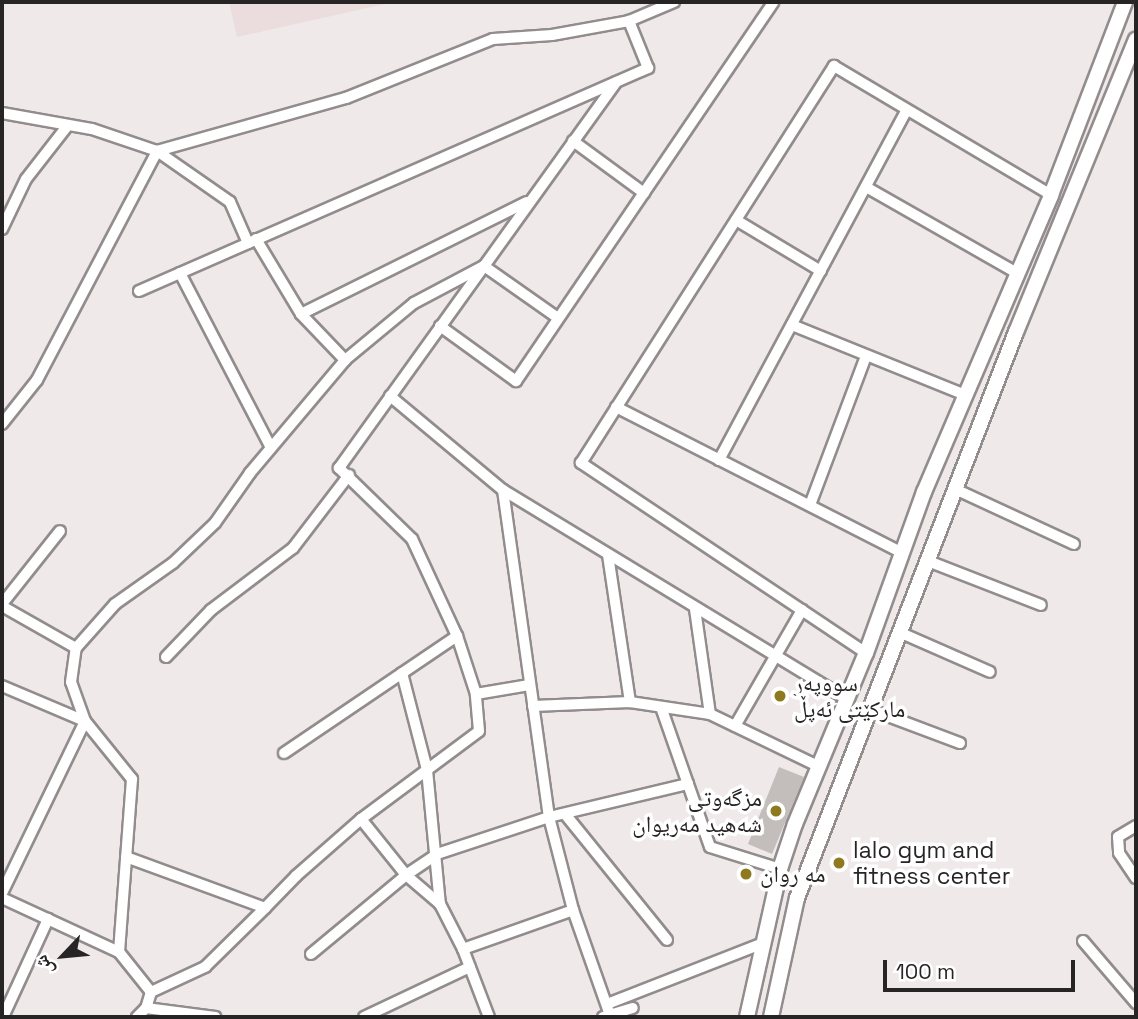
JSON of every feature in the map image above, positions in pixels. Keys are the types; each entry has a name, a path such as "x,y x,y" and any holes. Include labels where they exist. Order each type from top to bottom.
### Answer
{"main road":[{"path":"747,1017 761,944 780,869 866,653 902,553 965,395 1051,195 1125,2"},
{"path":"771,1017 797,898 872,710 1016,332 1136,40"},
{"path":"996,324 1016,332"}],"street":[{"path":"2,424 37,380 156,151 346,98 493,40 552,35 629,21 674,2"},
{"path":"440,326 516,380 774,2"},
{"path":"139,291 648,68 629,21"},
{"path":"866,653 581,463 834,66 1051,195"},
{"path":"137,1017 146,1008 151,992 205,967 296,876 361,819 479,731 476,694 457,636 412,539 339,468 616,82"},
{"path":"719,460 907,110"},
{"path":"2,113 92,129 156,151 230,202 252,241 301,314 345,360"},
{"path":"2,229 26,179 68,125"},
{"path":"573,141 644,193"},
{"path":"866,187 1017,273"},
{"path":"301,314 531,200"},
{"path":"736,220 821,271"},
{"path":"484,266 558,318"},
{"path":"119,952 132,779 85,721 71,682 76,648 115,604 173,564 215,523 271,448 345,360 414,303 484,266"},
{"path":"180,273 271,448"},
{"path":"792,325 965,395"},
{"path":"810,505 866,356"},
{"path":"390,396 503,490 847,699"},
{"path":"616,407 902,553"},
{"path":"166,657 211,610 293,548 349,475"},
{"path":"955,489 1074,544"},
{"path":"503,490 549,817 573,910 607,1012"},
{"path":"60,531 2,605 76,648"},
{"path":"608,555 630,702"},
{"path":"928,561 1041,606"},
{"path":"695,609 710,714"},
{"path":"736,726 802,610"},
{"path":"900,632 990,671"},
{"path":"284,753 457,636"},
{"path":"402,673 427,770 440,904"},
{"path":"476,694 529,685"},
{"path":"2,686 85,721"},
{"path":"533,706 630,702 710,714 820,767"},
{"path":"661,706 710,846 780,869"},
{"path":"872,710 960,743"},
{"path":"85,721 2,896 119,952 151,992"},
{"path":"311,954 406,875 437,855 549,817 688,784"},
{"path":"565,814 667,940"},
{"path":"361,819 406,875 440,904 463,949 489,1017"},
{"path":"1136,826 1118,837 1119,853 1136,878"},
{"path":"126,857 265,908"},
{"path":"463,949 573,910"},
{"path":"4,1017 48,919"},
{"path":"1083,941 1136,1003"},
{"path":"607,1012 626,997 761,944"},
{"path":"364,1017 470,967"},
{"path":"1126,991 1136,982"},
{"path":"626,997 636,1012"},
{"path":"146,1008 215,1017"},
{"path":"607,1012 636,1012"}],"shaded area":[{"path":"229,2 394,2 237,37"}],"building":[{"name":"مزگەوتی شەھید مەریوان","path":"779,767 804,777 772,854 748,844"}],"place":[{"name":"سووپەر مارکێتی ئەپڵ","path":"780,696"},
{"name":"مزگەوتی شەھید مەریوان","path":"776,811"},
{"name":"lalo gym and fitness center","path":"839,863"},
{"name":"مه روان","path":"746,874"}]}
